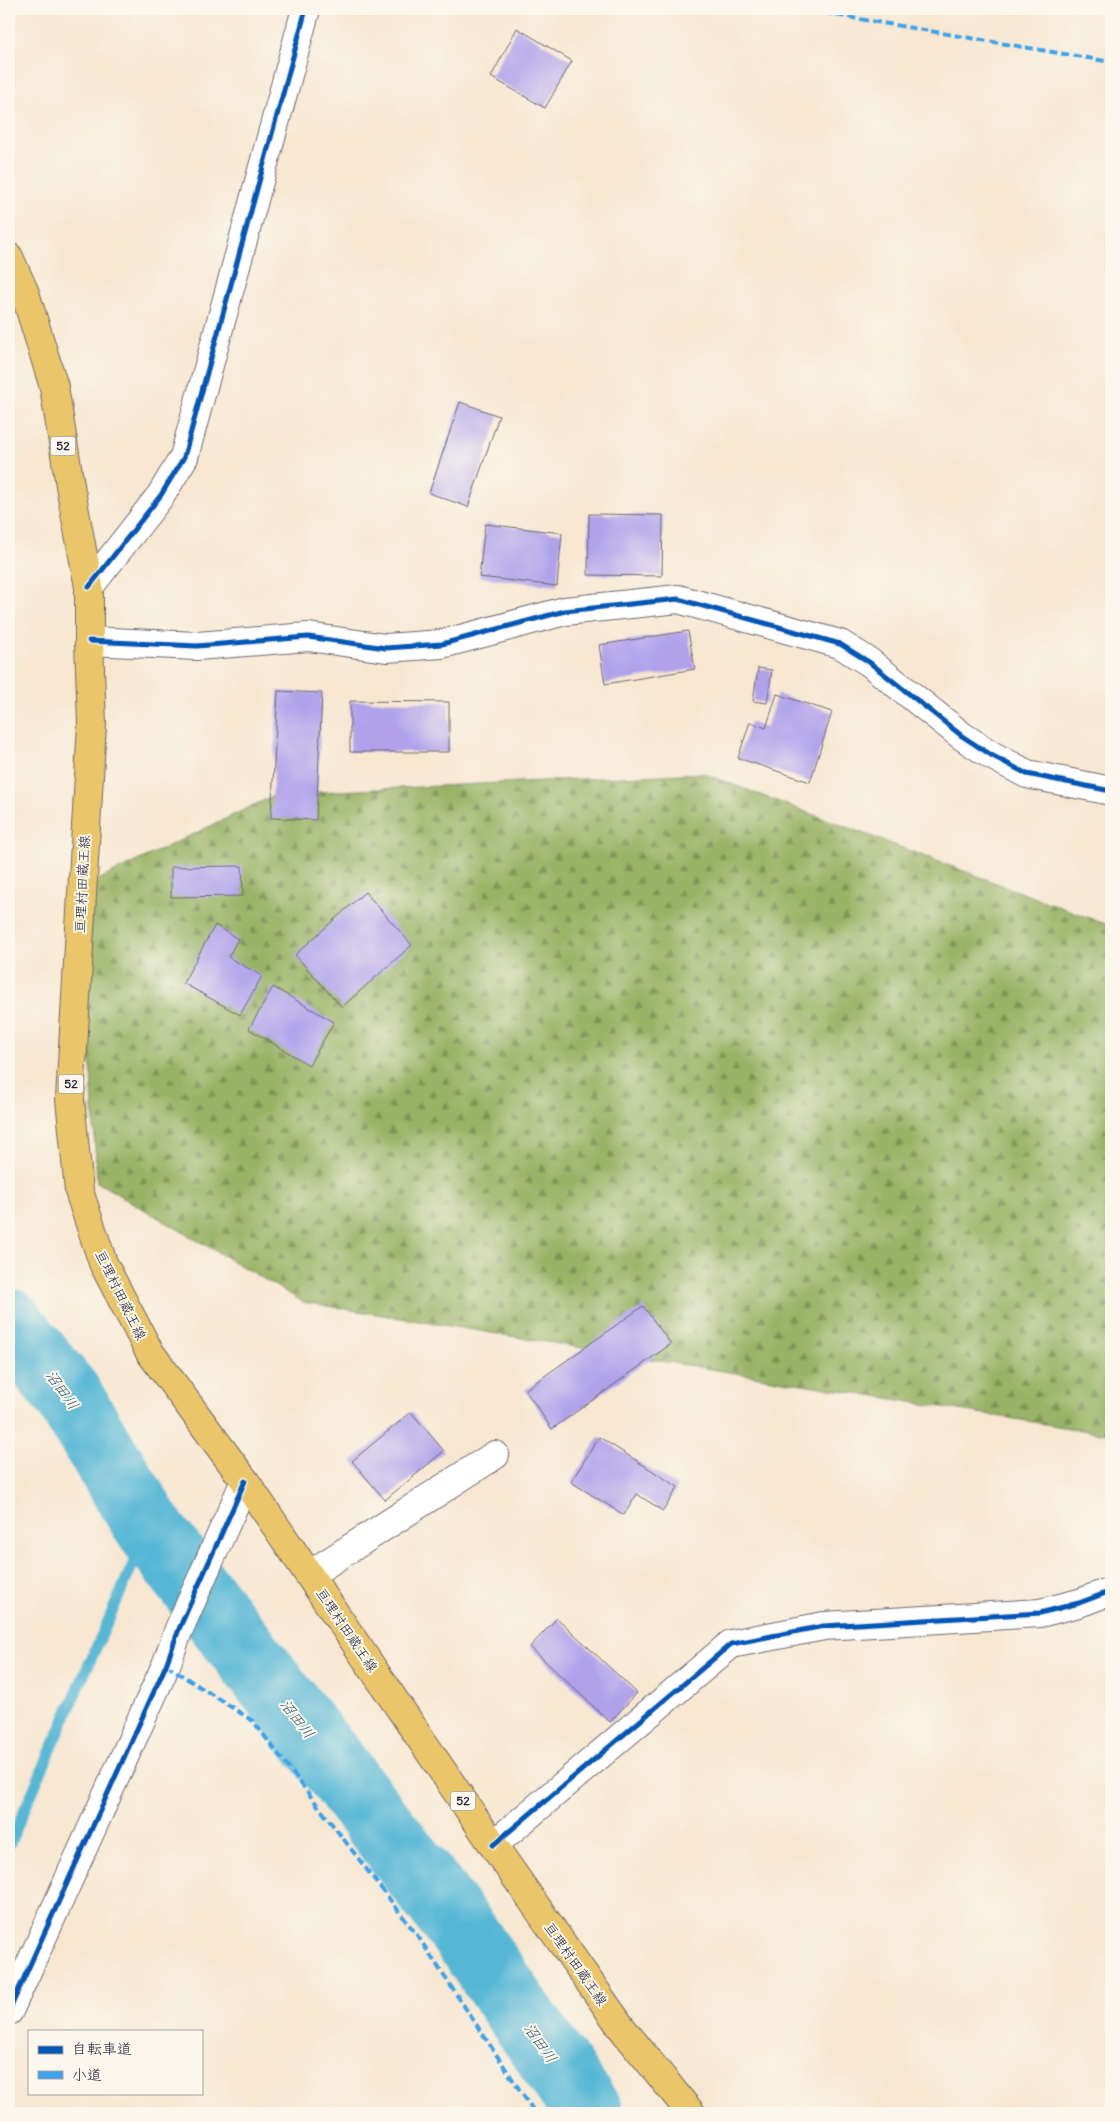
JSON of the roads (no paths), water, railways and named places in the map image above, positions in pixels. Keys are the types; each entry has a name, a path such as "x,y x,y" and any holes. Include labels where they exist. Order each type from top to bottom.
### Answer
{"main road":[{"name":"亘理村田蔵王線","path":"9,257 25,293 54,387 89,587 88,641 92,725 70,1099 79,1191 103,1263 149,1350 245,1481 493,1845 621,2026 692,2113"}],"street":[{"path":"89,587 161,495 184,457 306,9"},
{"path":"88,641 197,646 308,637 386,648 442,644 565,611 678,599 840,644 868,662 962,736 991,755 1027,774 1111,791"},
{"path":"309,1575 495,1455"},
{"path":"9,2011 166,1665 179,1629 245,1481"},
{"path":"493,1845 731,1644 824,1626 1040,1613 1079,1603 1111,1591"}],"waterway":[{"name":"沼田川","path":"9,1323 67,1394 149,1528 463,1932 589,2113"},
{"path":"9,1845 149,1528"}]}
